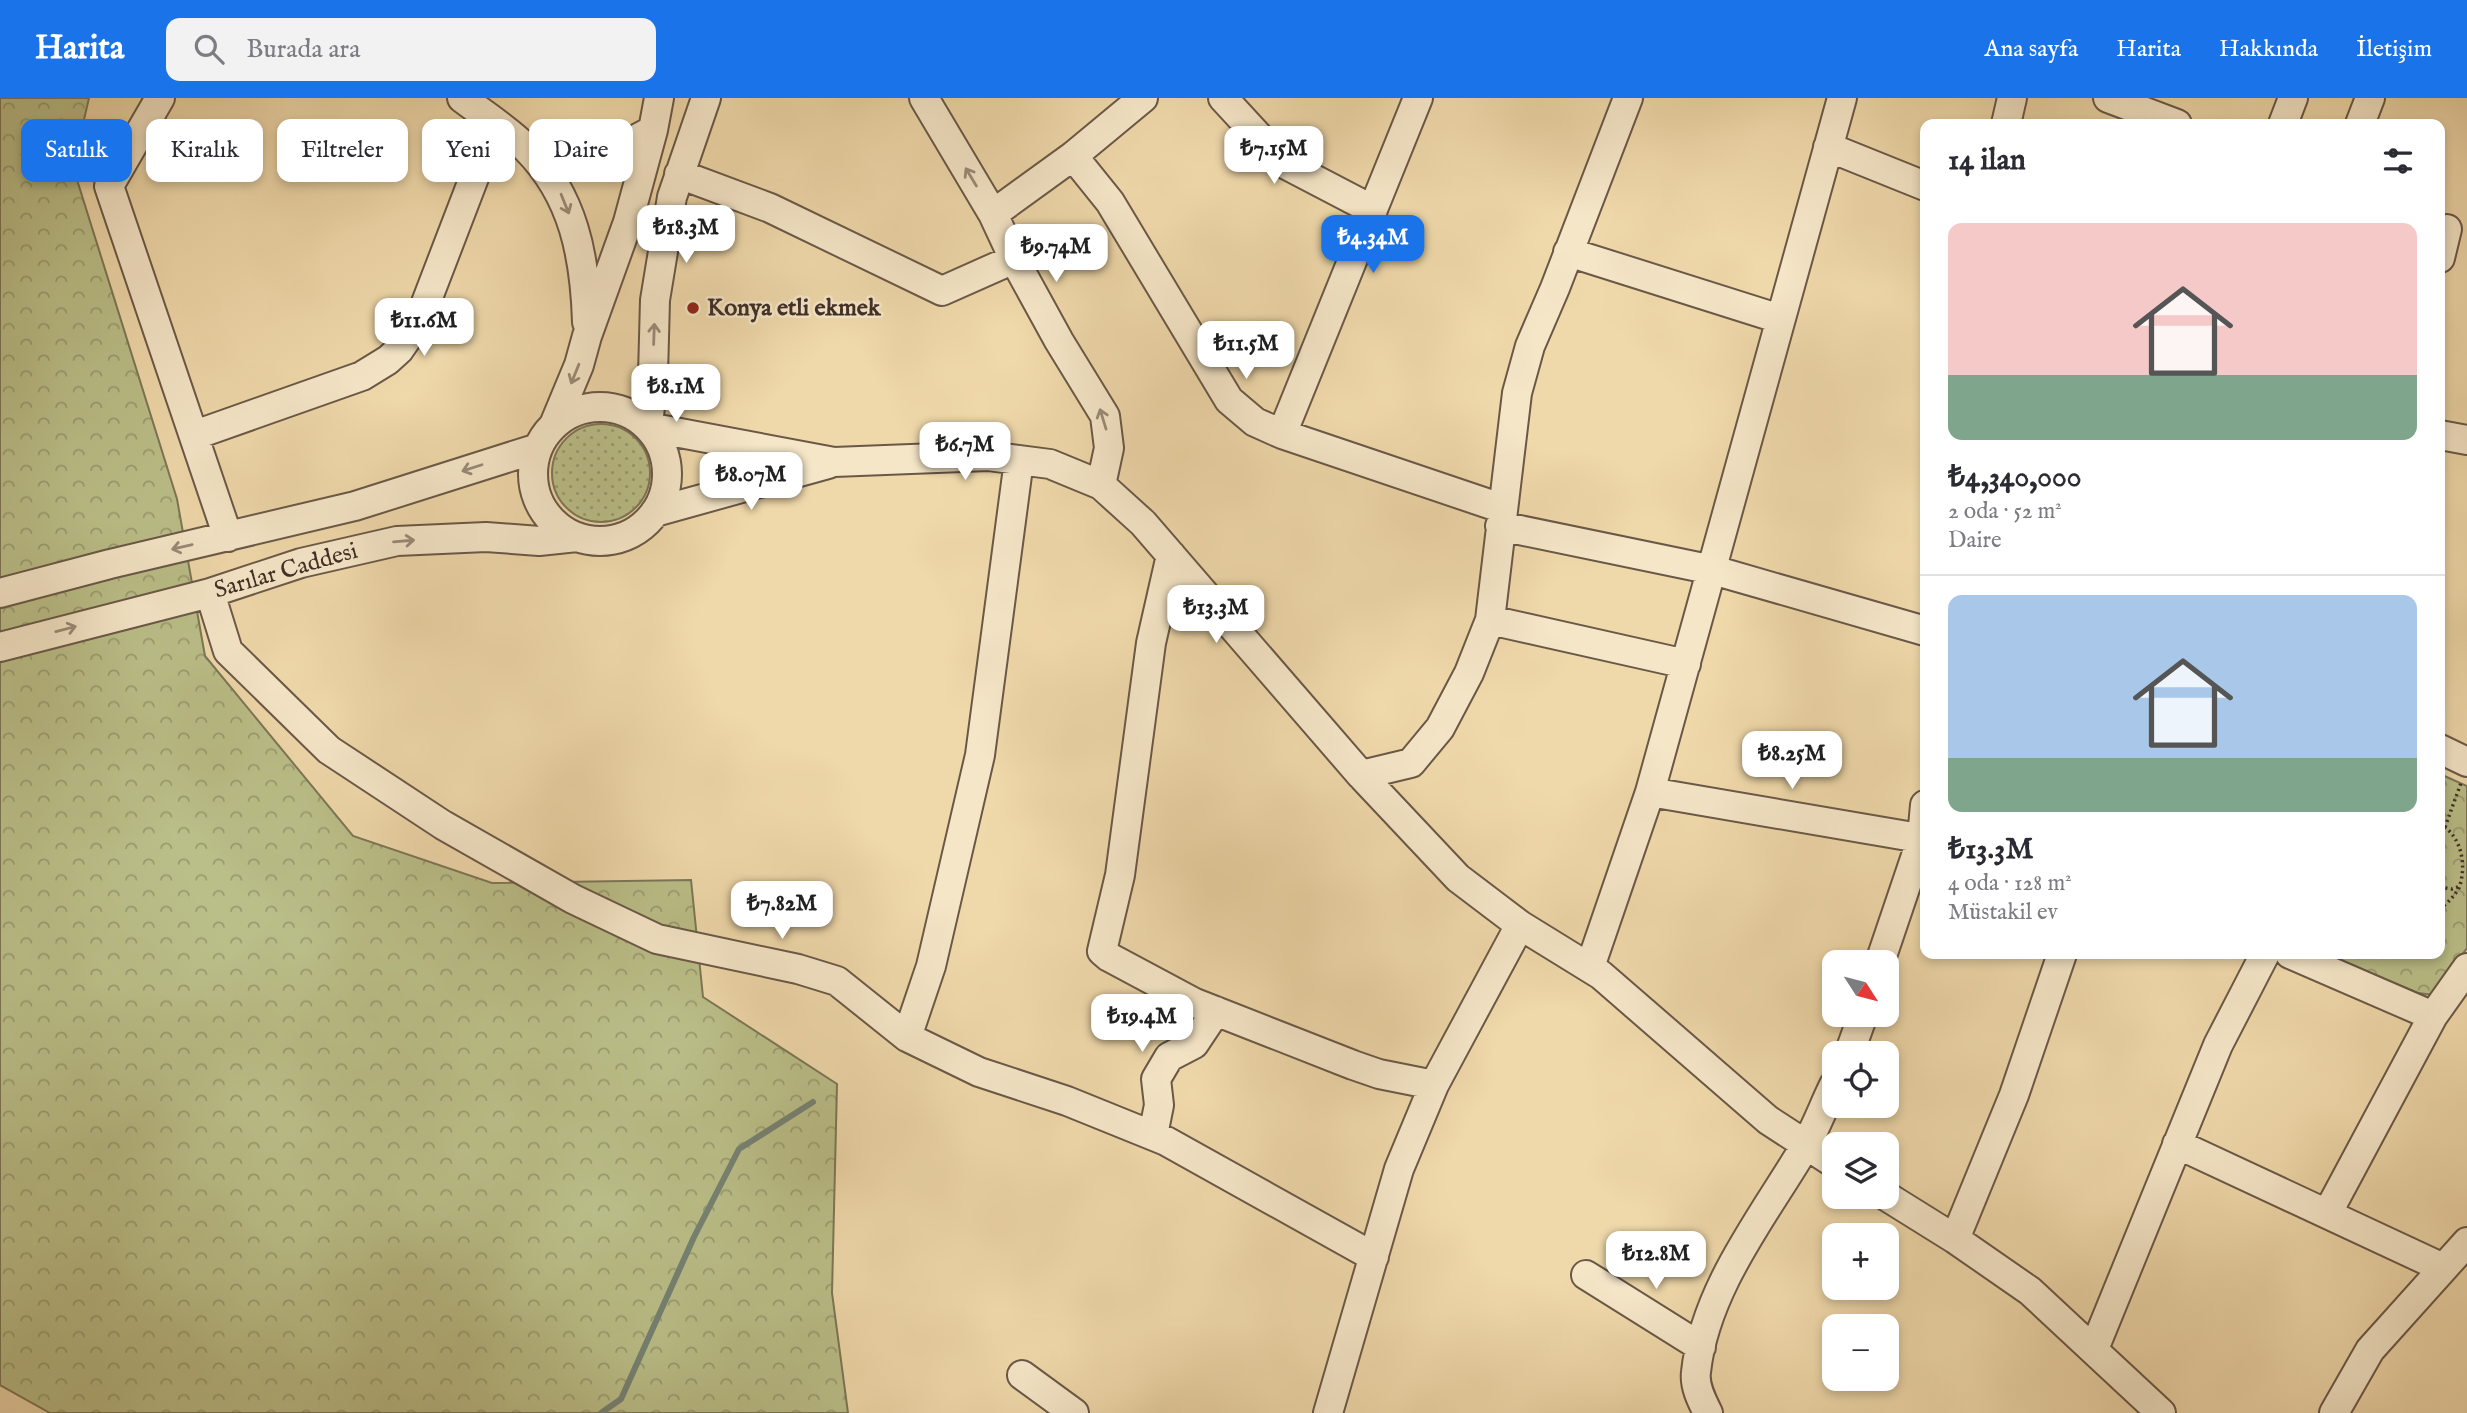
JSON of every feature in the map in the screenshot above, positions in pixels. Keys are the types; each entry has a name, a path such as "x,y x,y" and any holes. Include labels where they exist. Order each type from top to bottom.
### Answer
{"street":[{"path":"160,98 109,186 228,537"},
{"path":"462,98 490,119"},
{"path":"554,425 579,365 587,335 628,222 653,131 659,98"},
{"path":"655,512 665,491 667,468 661,446 648,427 653,375 655,300 673,197 706,98"},
{"path":"924,98 993,214 1014,259 1105,416 1109,448 1101,485 1143,523 1362,775 1458,878 1520,925 1590,967 1768,1120 1822,1156"},
{"path":"993,214 1073,156 1143,98"},
{"path":"1223,98 1283,163 1373,210"},
{"path":"1282,434 1418,98"},
{"path":"1362,775 1411,763 1440,728 1469,673 1490,620 1500,517 1517,393 1530,346 1628,98"},
{"path":"1590,967 1650,792 1842,98"},
{"path":"2007,119 2012,98"},
{"path":"2108,98 2164,119"},
{"path":"2285,119 2293,98"},
{"path":"2362,119 2370,98"},
{"path":"526,148 599,159 653,131"},
{"path":"515,139 526,148 561,193 573,224 585,276 587,335"},
{"path":"1828,147 1920,184"},
{"path":"1073,156 1110,202 1229,400 1255,422 1500,517 1713,570 1920,630"},
{"path":"679,174 770,208 942,291 1014,259"},
{"path":"195,435 362,376 399,350 419,321 472,182"},
{"path":"1568,252 1780,319"},
{"name":"Sarılar Caddesi","path":"577,537 558,527 543,511 534,491 533,469 538,448 554,425 571,413 591,407 612,407 632,414 648,427 834,463"},
{"path":"2445,436 2467,440"},
{"name":"Sarılar Caddesi","path":"0,593 355,506 538,448"},
{"name":"Sarılar Caddesi","path":"0,647 210,593 301,563 397,541 486,537 539,541 577,537 599,541 620,538 640,528 655,512 834,463 988,456 1049,464 1101,485"},
{"path":"907,1037 931,965 980,755 1019,460"},
{"path":"1171,555 1151,643 1120,876 1102,951 1195,1003 1353,1065 1434,1085"},
{"path":"210,593 228,651 329,750 443,825 573,900 657,939 798,969 837,981 907,1037 979,1072 1067,1101 1166,1140 1374,1257"},
{"path":"1490,620 1686,664"},
{"path":"2445,753 2465,771"},
{"path":"1650,792 1920,838"},
{"path":"1884,950 1920,850"},
{"path":"1328,1413 1399,1169 1434,1085 1520,925"},
{"path":"1955,1239 2014,1095 2060,959"},
{"path":"2094,1349 2218,1045 2262,959"},
{"path":"2302,959 2433,1016"},
{"path":"2327,1214 2433,1016 2467,968"},
{"path":"1153,1135 1159,1105 1156,1079 1169,1057 1194,1044 1216,1011"},
{"path":"1708,1413 1695,1375 1718,1295 1805,1145 1822,1110"},
{"path":"2177,1144 2443,1268"},
{"path":"1899,1204 2030,1291 2161,1413"},
{"path":"2334,1413 2370,1350 2467,1241"},
{"path":"1586,1276 1701,1347"},
{"path":"1022,1375 1074,1413"}],"path":[{"path":"2445,905 2452,899 2465,876 2463,854 2457,839 2445,827 2465,771"},
{"path":"2445,888 2452,890 2461,886"}],"green space":[{"path":"0,98 89,98 84,119 21,119 21,182 78,182 177,499 205,656 353,836 492,883 691,880 703,997 837,1084 832,1293 848,1413 50,1413 0,1385"},
{"path":"601,424 620,428 636,438 646,454 650,473 646,492 636,508 620,518 601,522 582,518 566,508 556,492 552,473 556,454 566,438 582,428"},
{"path":"2445,776 2467,786 2467,948 2433,995 2418,993 2336,959 2445,959"}],"waterway":[{"path":"601,1413 621,1399 694,1237 739,1149 813,1102"}],"place":[{"name":"Konya etli ekmek","path":"693,308"}]}
